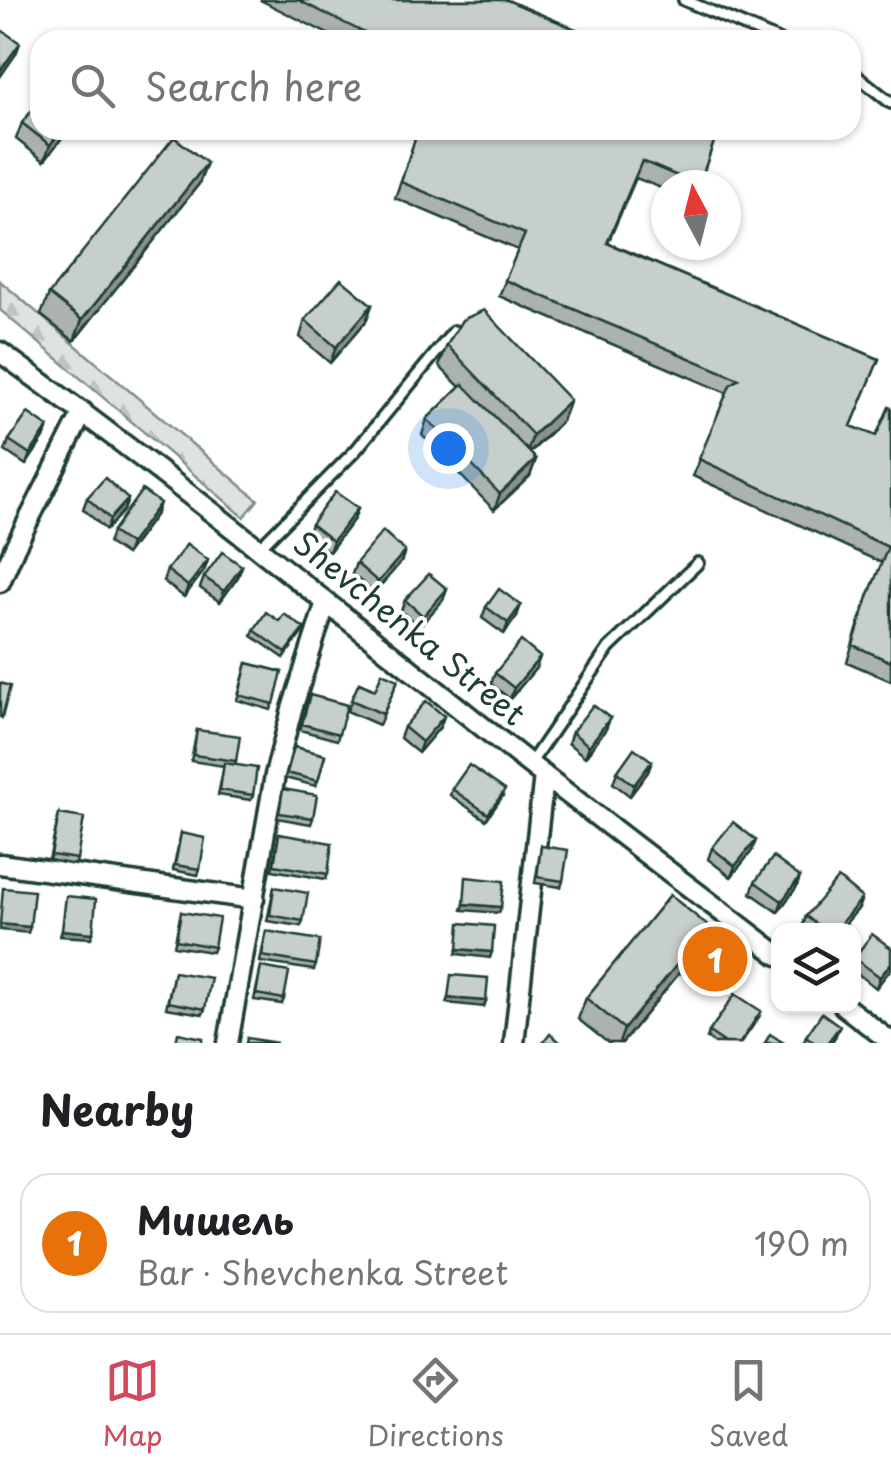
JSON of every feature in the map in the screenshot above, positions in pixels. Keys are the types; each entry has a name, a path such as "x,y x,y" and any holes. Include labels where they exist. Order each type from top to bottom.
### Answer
{"street":[{"name":"Shevchenka Street","path":"0,352 259,548 771,950"},
{"path":"0,582 83,412"},
{"path":"228,1043 280,758 326,602"},
{"path":"514,1043 537,769"},
{"path":"0,864 254,899"},
{"path":"853,1013 891,1042"}],"lane":[{"path":"684,0 754,30"},
{"path":"861,79 891,104"},
{"path":"259,548 356,450 454,331"},
{"path":"537,769 609,648 698,563"}],"green space":[{"path":"0,281 258,500 244,517 0,310"}],"building":[{"path":"298,0 507,0 578,30 359,30"},
{"path":"0,29 20,43 0,71"},
{"path":"30,113 30,129 22,123"},
{"path":"172,140 178,140 207,163 82,320 49,294"},
{"path":"415,140 715,140 704,170 663,170 642,161 607,243 879,359 851,426 876,436 891,408 891,662 853,645 888,547 699,459 730,385 739,379 505,280 525,234 401,182"},
{"path":"341,279 372,305 336,347 305,320"},
{"path":"484,310 570,400 533,435 447,345 462,320"},
{"path":"463,384 536,459 500,494 427,419"},
{"path":"28,413 48,427 30,454 9,440"},
{"path":"105,478 128,499 110,519 87,498"},
{"path":"142,490 160,503 130,544 112,532"},
{"path":"335,492 358,508 333,541 311,524"},
{"path":"383,531 405,551 378,582 356,563"},
{"path":"187,544 208,560 188,586 167,570"},
{"path":"222,552 242,566 224,591 204,577"},
{"path":"429,574 447,589 423,616 405,600"},
{"path":"499,589 521,605 508,623 486,607"},
{"path":"266,612 279,621 284,614 304,628 286,653 254,630"},
{"path":"521,641 540,657 514,688 495,673"},
{"path":"247,663 282,672 274,704 239,695"},
{"path":"382,673 398,680 383,714 351,700 359,683 375,690"},
{"path":"0,683 10,686 2,718 0,717"},
{"path":"310,695 347,705 339,734 302,724"},
{"path":"426,701 444,716 422,742 404,727"},
{"path":"593,705 610,718 589,746 572,732"},
{"path":"197,730 240,736 236,761 193,755"},
{"path":"294,747 325,755 318,781 287,773"},
{"path":"634,748 652,761 634,785 617,772"},
{"path":"224,763 257,768 253,795 220,790"},
{"path":"469,765 505,790 488,814 452,789"},
{"path":"283,789 317,795 313,818 279,813"},
{"path":"59,814 84,818 77,859 51,855"},
{"path":"733,822 756,840 735,866 712,848"},
{"path":"181,833 205,838 200,869 175,865"},
{"path":"279,834 332,843 328,874 274,865"},
{"path":"541,846 568,850 563,881 537,877"},
{"path":"773,857 800,877 782,901 755,882"},
{"path":"466,877 504,881 501,907 464,904"},
{"path":"838,878 862,898 841,923 814,923 806,916"},
{"path":"274,887 308,893 303,921 270,915"},
{"path":"3,888 34,891 30,927 0,924"},
{"path":"670,895 733,946 712,971 688,951 624,1029 586,998"},
{"path":"66,896 96,899 93,933 62,930"},
{"path":"181,912 219,918 214,947 176,940"},
{"path":"460,923 494,926 492,952 458,949"},
{"path":"266,931 320,940 316,965 262,956"},
{"path":"872,934 891,948 891,963 880,977 861,963 861,949"},
{"path":"261,967 289,972 284,999 256,994"},
{"path":"174,972 211,978 205,1009 168,1002"},
{"path":"451,975 488,978 486,1001 448,998"},
{"path":"735,994 761,1011 740,1043 725,1043 709,1032"},
{"path":"822,1013 840,1026 827,1043 815,1043 806,1036"},
{"path":"178,1033 203,1038 203,1043 176,1043"},
{"path":"550,1034 561,1043 543,1043"},
{"path":"770,1034 784,1043 765,1043"},
{"path":"247,1038 277,1043 246,1043"}],"place":[{"name":"Мишель","path":"715,959"}]}
